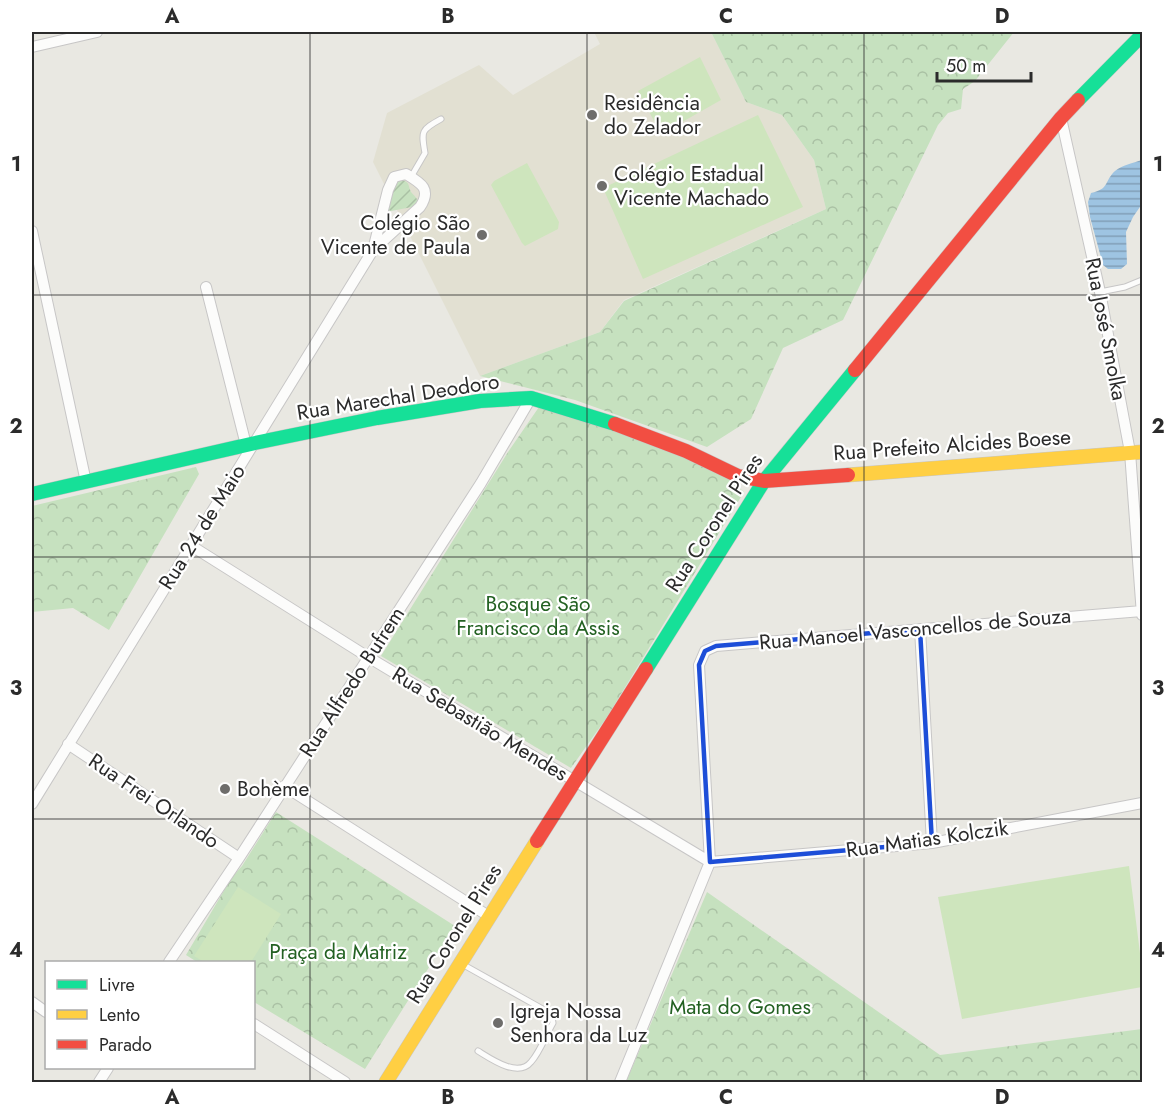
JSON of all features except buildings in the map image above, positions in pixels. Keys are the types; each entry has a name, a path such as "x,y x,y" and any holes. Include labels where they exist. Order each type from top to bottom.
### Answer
{"street":[{"path":"32,47 97,32"},
{"name":"Rua Coronel Pires","path":"386,1083 764,481 1061,118 1143,35"},
{"name":"Rua José Smolka","path":"1061,118 1136,452 1142,613"},
{"name":"Rua 24 de Maio","path":"32,804 250,444 373,250 426,199 425,190 420,182 406,174 394,177 388,190 373,250"},
{"path":"32,231 86,482"},
{"path":"206,286 250,444"},
{"name":"Rua Marechal Deodoro","path":"32,494 250,444 377,418 480,401 531,398 596,417 686,451 738,476 764,481"},
{"name":"Rua Alfredo Bufrem","path":"170,961 481,483 531,398"},
{"name":"Rua Prefeito Alcides Boese","path":"764,481 1136,452"},
{"name":"Rua Sebastião Mendes","path":"190,544 368,657 711,862"},
{"name":"Rua Manoel Vasconcellos de Souza","path":"711,862 699,665 705,651 716,646 1142,613"},
{"path":"920,629 932,843"},
{"name":"Rua Frei Orlando","path":"68,744 239,858"},
{"path":"284,786 490,917"},
{"name":"Rua Matias Kolczik","path":"711,862 932,843 1143,803"},
{"path":"620,1083 711,862"},
{"path":"32,1002 45,1011"},
{"path":"255,1025 345,1083"},
{"path":"99,1083 107,1069"}],"lane":[{"path":"411,177 425,153 422,135 425,128 441,119"},
{"path":"1100,292 1125,287 1143,280"},
{"path":"461,963 548,1012 552,1017 553,1023 531,1062 525,1067 500,1065 478,1051"}],"highlighted area":[{"path":"920,629 932,843 710,862 699,665 705,651 716,646"}],"shaded area":[{"name":"Colégio Estadual Vicente Machado","path":"594,32 711,32 746,102 782,115 814,160 826,209 624,300 600,332 480,376 373,162 387,113 479,65 513,95 600,44"}],"green space":[{"path":"711,32 1014,32 975,81 963,89 961,109 948,113 938,125 843,320 783,348 751,419 707,447 575,400 480,376 600,332 624,301 826,209 814,160 782,115 746,102"},
{"path":"700,57 721,100 661,134 638,91"},
{"path":"758,115 803,207 643,279 603,188"},
{"path":"527,163 559,222 558,229 525,246 491,185 494,181"},
{"path":"402,180 408,183 418,202 412,207 388,210 394,182"},
{"name":"Bosque São Francisco da Assis","path":"539,407 619,429 676,450 725,477 744,492 607,717 571,768 381,656 508,452"},
{"path":"196,467 199,474 109,630 73,608 32,612 32,506"},
{"name":"Praça da Matriz","path":"276,812 455,926 365,1069 255,1003 255,961 195,961 186,955 232,877 242,866"},
{"path":"1129,866 1142,969 1142,987 962,1019 938,897"},
{"path":"238,887 281,914 252,961 202,961 194,956"},
{"name":"Mata do Gomes","path":"707,892 940,1055 1142,1029 1142,1082 626,1082"}],"water":[{"path":"1142,160 1142,204 1126,232 1127,264 1121,269 1108,269 1103,265 1088,202 1091,193 1104,187 1115,171"}],"traffic: fast":[{"path":"1078,100 1142,35"},
{"path":"646,669 764,481 855,370"},
{"path":"32,494 255,443 377,418 480,401 531,398 615,424"}],"traffic: slow":[{"path":"848,475 1142,452"},
{"path":"386,1082 537,841"}],"traffic: jam":[{"path":"855,370 1078,100"},
{"path":"615,424 686,451 738,476 764,481 848,475"},
{"path":"537,841 646,669"}],"place":[{"name":"Residência do Zelador","path":"592,115"},
{"name":"Colégio Estadual Vicente Machado","path":"602,186"},
{"name":"Colégio São Vicente de Paula","path":"482,235"},
{"name":"Bohème","path":"225,789"},
{"name":"Igreja Nossa Senhora da Luz","path":"498,1023"}]}
